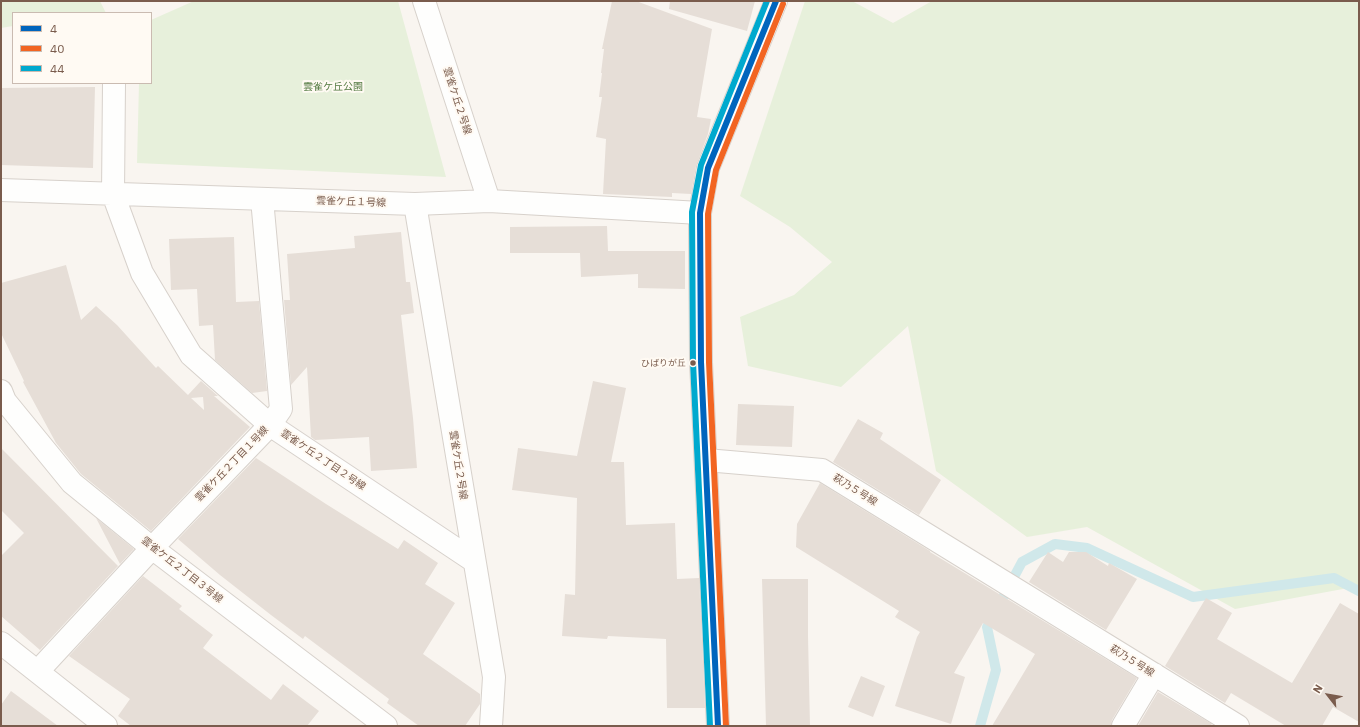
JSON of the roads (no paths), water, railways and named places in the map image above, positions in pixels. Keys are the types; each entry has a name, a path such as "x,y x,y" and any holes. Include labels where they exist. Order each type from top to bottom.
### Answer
{"street":[{"name":"雲雀ケ丘２号線","path":"424,1 489,201"},
{"path":"718,726 701,362 700,213 708,168 776,1"},
{"path":"113,194 114,84"},
{"name":"雲雀ケ丘１号線","path":"1,190 416,204 489,201 700,213"},
{"name":"雲雀ケ丘２丁目２号線","path":"113,194 142,273 191,355 270,425 474,561"},
{"name":"雲雀ケ丘２丁目１号線","path":"38,671 152,548 270,425 281,409 262,199"},
{"name":"雲雀ケ丘２号線","path":"416,204 494,677 491,726"},
{"name":"雲雀ケ丘２丁目３号線","path":"1,391 5,401 72,483 152,548 386,726"},
{"name":"萩乃５号線","path":"706,460 822,470 1238,726"},
{"path":"1,642 106,726"},
{"path":"1123,726 1154,674"}],"waterway":[{"path":"980,726 996,670 987,627 1022,562 1055,544 1087,548 1193,597 1334,578 1359,591"}],"place":[{"name":"ひばりが丘","path":"693,363"}],"park label":[{"name":"雲雀ケ丘公園","path":"333,87"}]}
